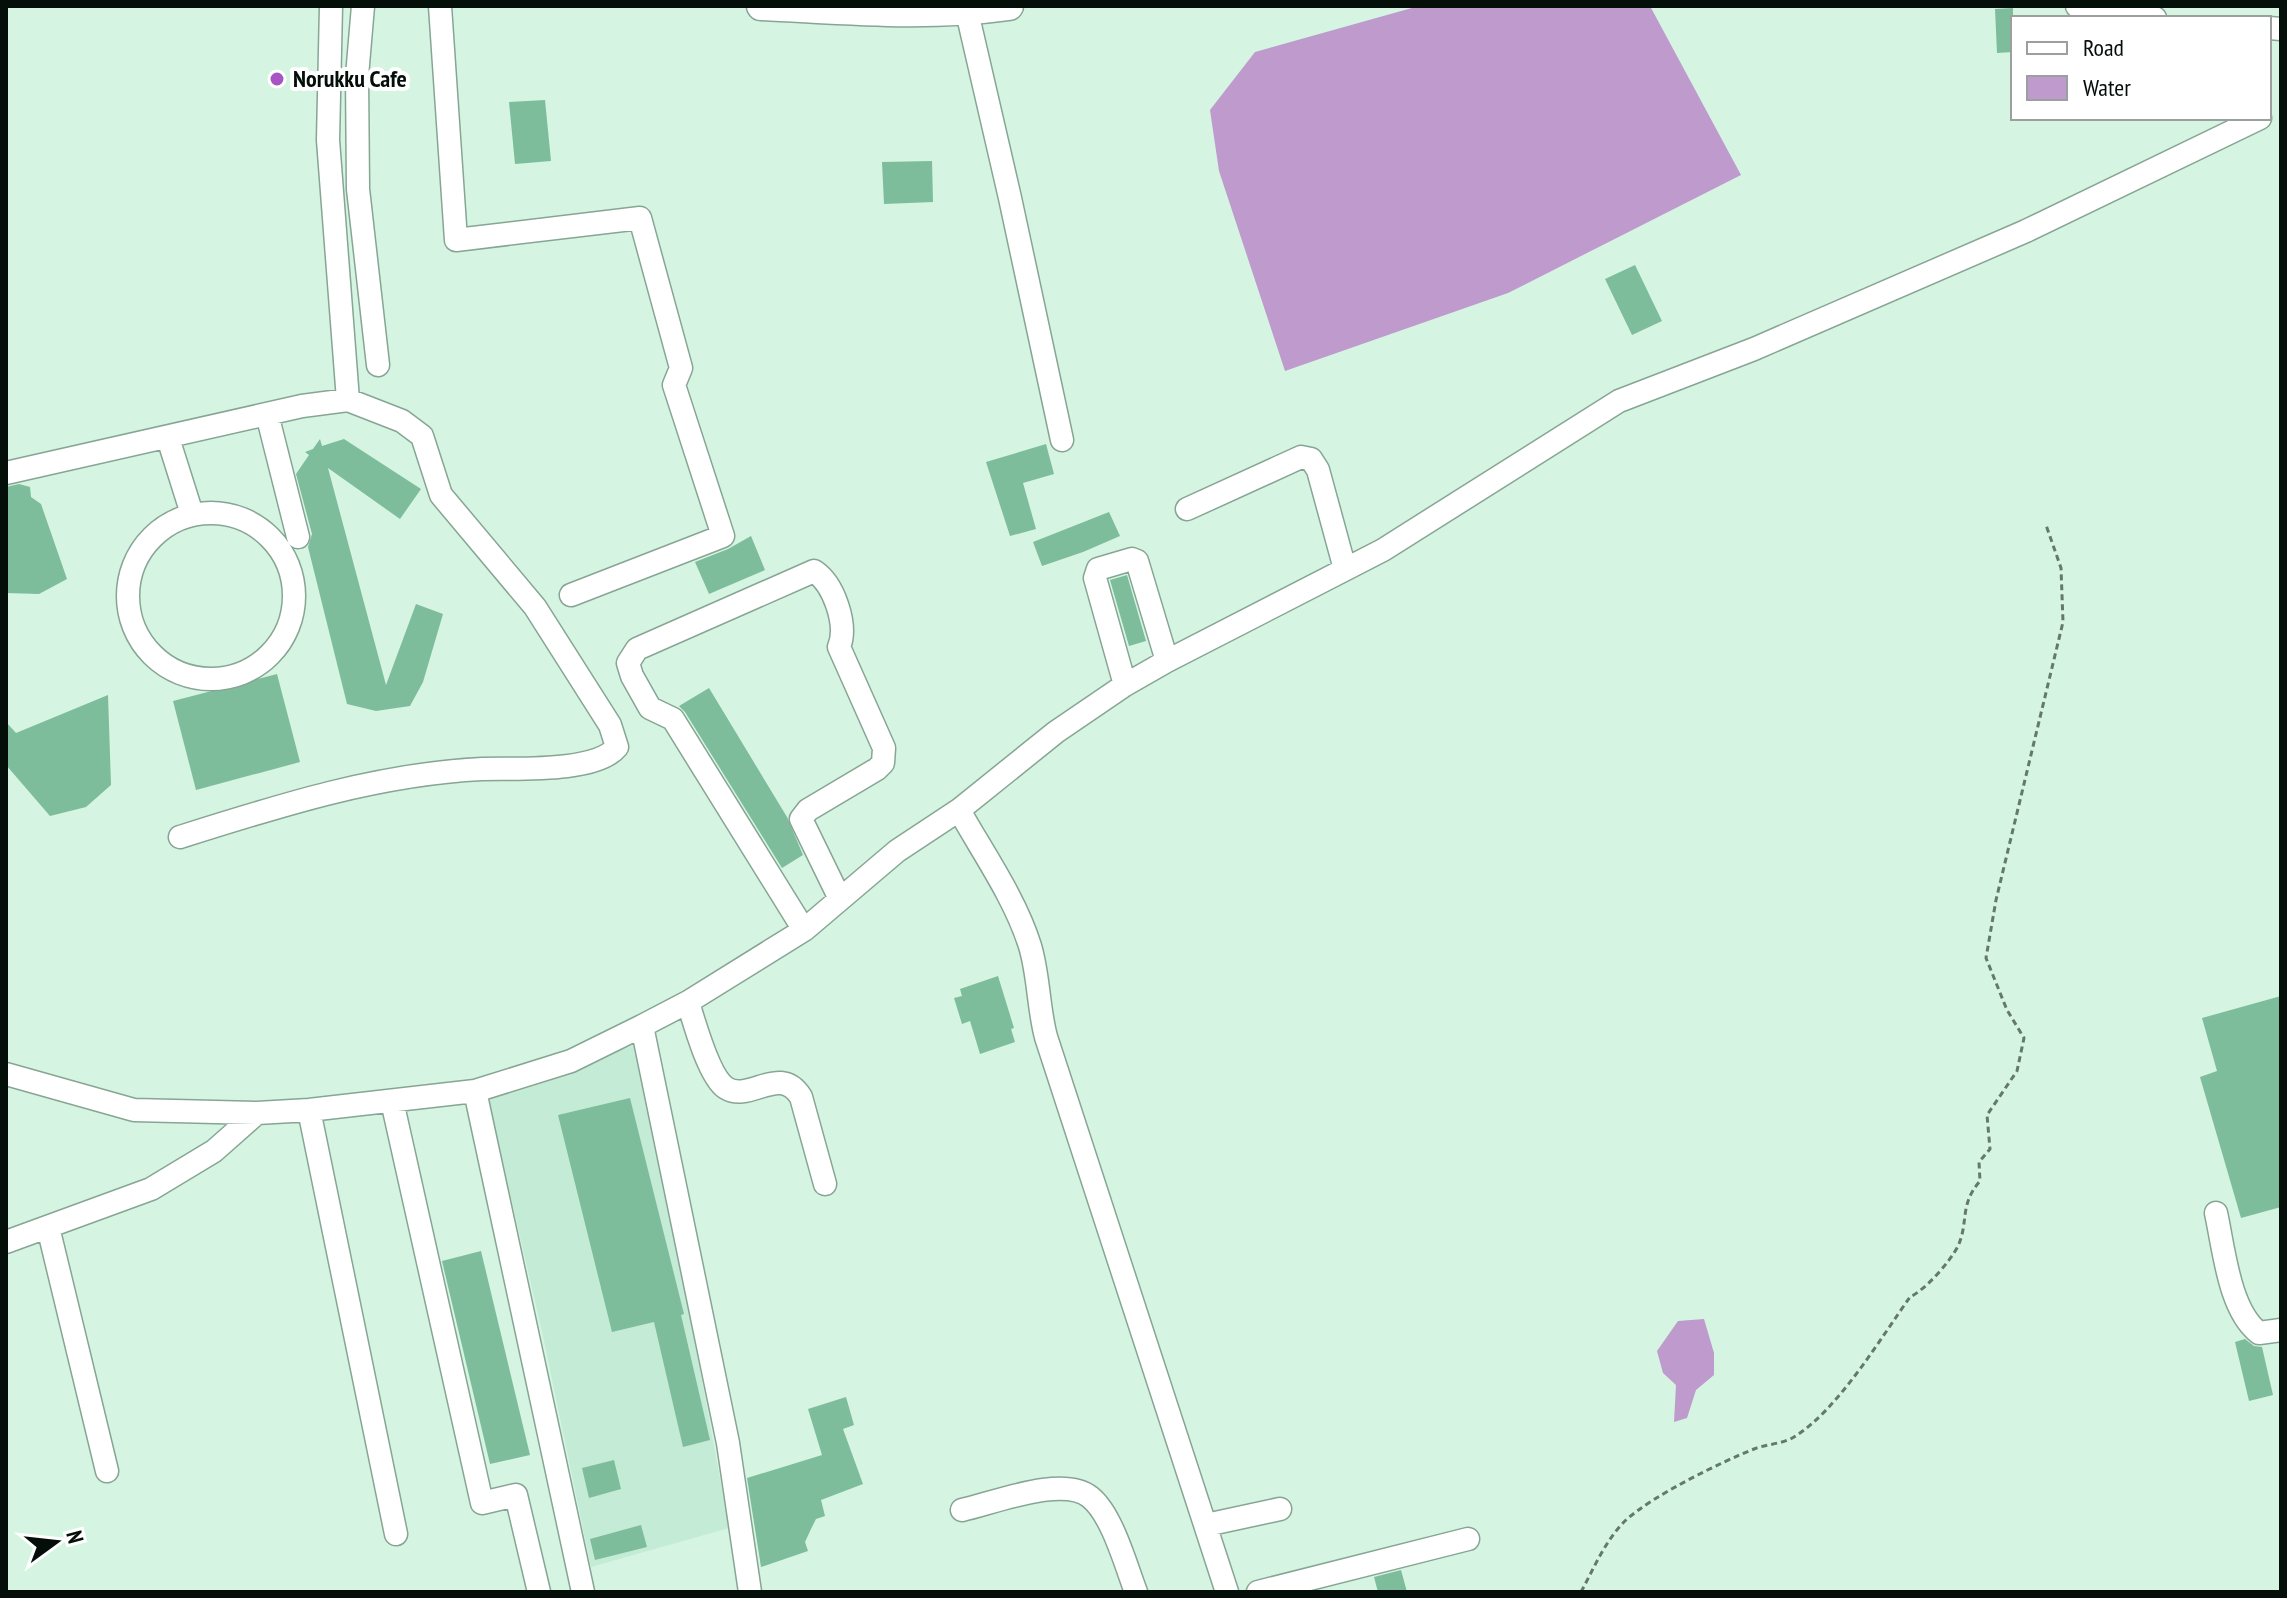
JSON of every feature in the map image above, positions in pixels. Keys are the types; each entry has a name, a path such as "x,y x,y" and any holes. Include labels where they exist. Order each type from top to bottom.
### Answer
{"main road":[{"path":"761,6 899,15 1009,6"}],"street":[{"path":"331,6 328,140 348,400"},
{"path":"363,6 357,76 358,189 378,365"},
{"path":"440,6 456,240 640,218 681,368 674,385 723,536 571,595"},
{"path":"2077,6 2142,16"},
{"path":"949,13 1010,198 1062,440"},
{"path":"6,1074 134,1110 257,1113 475,1091 571,1061 688,1002 804,930 897,851 959,810 1056,732 1125,685 1383,550 1619,401 1754,349 2013,237 2256,120"},
{"path":"6,473 302,406 348,400 402,421 422,436 441,495 535,607 610,725 617,747 605,757 567,766 479,769 408,778 306,797 180,837"},
{"path":"267,414 298,537"},
{"path":"168,438 192,514"},
{"path":"1187,509 1301,457 1311,459 1318,470 1345,569"},
{"path":"192,514 227,514 260,527 283,553 294,587 291,622 274,652 246,673 212,681 177,674 149,654 131,623 127,588 138,555 161,528 192,514"},
{"path":"1125,685 1095,578 1098,569 1132,559 1137,561 1167,661"},
{"path":"804,930 673,719 650,708 628,663 637,649 814,571 823,577 840,617 844,630 839,647 881,739 885,756 877,769 808,810 801,819 840,899"},
{"path":"959,810 1029,942 1046,1037 1227,1592"},
{"path":"688,1002 715,1074 728,1090 780,1083 795,1088 801,1097 825,1184"},
{"path":"642,1026 728,1443 750,1592"},
{"path":"475,1091 583,1592"},
{"path":"392,1101 482,1503 516,1495 539,1592"},
{"path":"309,1110 396,1534"},
{"path":"6,1242 151,1189 214,1151 257,1113"},
{"path":"2216,1213 2237,1303 2249,1325 2259,1333 2281,1330"},
{"path":"48,1227 107,1471"},
{"path":"962,1510 1051,1488 1075,1488 1091,1497 1107,1519 1136,1592"},
{"path":"1206,1525 1280,1509"},
{"path":"1258,1592 1468,1539"}],"path":[{"path":"1581,1592 1605,1548 1625,1521 1655,1499 1754,1448 1792,1438 1815,1420 1844,1388 1910,1297 1922,1291 1958,1246 1968,1194 1980,1181 1979,1162 1990,1149 1987,1115 2017,1071 2024,1038 2007,1010 1986,958 1996,900 2063,622 2061,568 2046,525"}],"shaded area":[{"path":"635,1045 681,1266 729,1528 591,1567 543,1336 488,1099"}],"water":[{"path":"1419,6 1650,6 1741,175 1508,293 1285,371 1219,171 1210,110 1255,52"},
{"path":"1704,1319 1714,1353 1714,1375 1696,1390 1687,1418 1674,1422 1676,1385 1663,1373 1657,1351 1678,1321"}],"building":[{"path":"2013,8 2011,52 1997,53 1995,9"},
{"path":"545,100 551,161 515,164 509,102"},
{"path":"932,161 933,202 884,204 882,162"},
{"path":"1635,265 1662,321 1632,335 1605,279"},
{"path":"320,439 322,446 344,439 421,489 400,519 328,468 386,685 416,604 443,614 423,682 410,706 376,711 347,704 308,547 312,534 296,474 309,455 305,452 313,449"},
{"path":"1046,444 1054,474 1023,483 1036,529 1010,536 986,462"},
{"path":"19,484 30,487 31,497 41,504 67,579 39,594 6,593 6,487"},
{"path":"1109,512 1120,536 1042,566 1033,542"},
{"path":"751,536 765,570 709,594 695,562"},
{"path":"1127,575 1146,641 1129,646 1110,580"},
{"path":"277,674 300,762 196,790 173,701"},
{"path":"709,688 787,817 803,855 782,868 679,706"},
{"path":"108,695 111,785 86,807 50,816 6,765 6,722 16,733"},
{"path":"998,976 1014,1028 1011,1029 1015,1042 980,1054 970,1021 962,1024 954,998 962,996 960,989"},
{"path":"2281,996 2281,1207 2241,1218 2200,1077 2217,1071 2202,1018"},
{"path":"630,1098 684,1314 681,1315 710,1440 683,1447 654,1322 612,1332 558,1115"},
{"path":"481,1251 530,1455 490,1464 442,1261"},
{"path":"2245,1339 2254,1346 2262,1347 2273,1395 2249,1401 2235,1342"},
{"path":"846,1397 854,1425 843,1429 863,1484 821,1500 825,1516 816,1519 811,1529 805,1542 808,1551 761,1567 747,1478 822,1455 808,1409"},
{"path":"614,1460 621,1489 589,1498 582,1468"},
{"path":"641,1525 647,1547 595,1560 590,1539"},
{"path":"1401,1570 1407,1592 1378,1592 1374,1577"}],"place":[{"name":"Norukku Cafe","path":"277,79"}]}
